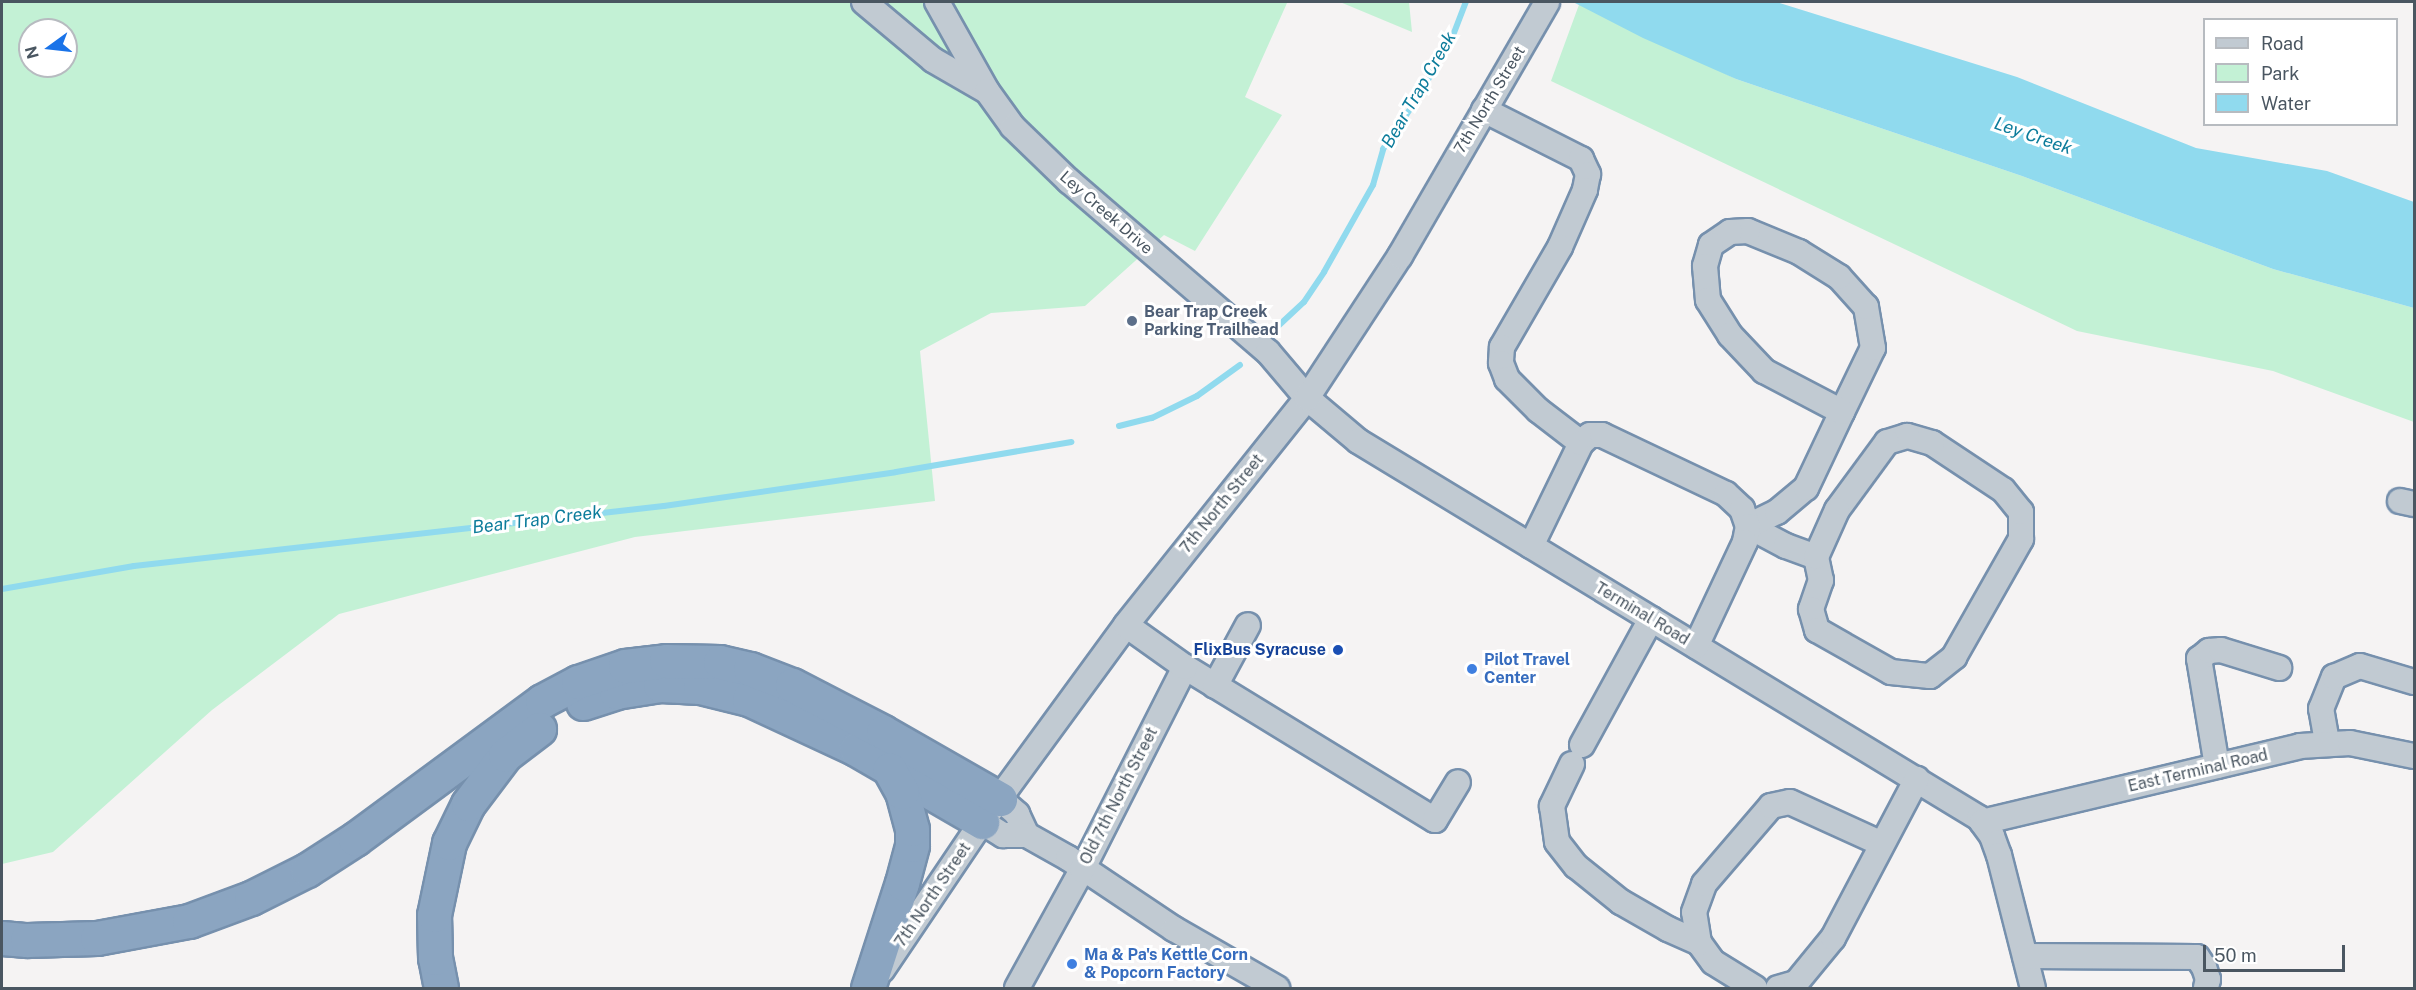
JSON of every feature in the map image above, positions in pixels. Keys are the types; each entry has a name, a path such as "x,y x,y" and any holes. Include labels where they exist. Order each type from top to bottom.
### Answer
{"highway":[{"path":"2,938 27,940 97,938 189,921 251,898 307,870 355,839 542,701 578,681 625,666 666,660 720,662 750,669 792,685 883,732 991,811"},
{"path":"441,988 435,958 434,915 449,843 468,804 506,755 555,717 573,707 616,692 660,685 700,687 749,699 856,749 890,769 991,811"},
{"path":"869,988 912,845 912,829 902,792 890,769"}],"street":[{"path":"864,2 933,60 987,91"},
{"name":"Ley Creek Drive","path":"937,2 987,91 1013,128 1069,181 1268,352 1307,398"},
{"name":"7th North Street","path":"869,988 991,811 1126,625 1307,398 1400,256 1547,2"},
{"path":"1484,110 1581,159 1588,174 1585,190 1560,247 1502,347 1501,363 1507,380 1538,410 1581,443"},
{"path":"1696,646 1747,534 1806,488 1873,348 1866,307 1839,277 1798,252 1748,231 1730,232 1711,245 1705,266 1708,300 1730,335 1764,371 1842,412"},
{"name":"Terminal Road","path":"1307,398 1358,441 1942,793 1982,822"},
{"path":"1531,546 1581,443 1590,435 1602,435 1726,494 1742,509 1747,534"},
{"path":"1907,436 1932,443 2003,489 2021,512 2021,539 1954,657 1930,675 1891,672 1817,630 1811,609 1821,580 1816,557 1837,510 1887,442 1907,436"},
{"path":"1747,534 1816,557"},
{"path":"1651,619 1552,806 1557,842 1576,866 1621,902 1668,930 1699,943"},
{"path":"1126,625 1185,668 1435,820 1458,782"},
{"path":"1215,686 1248,625"},
{"path":"2217,766 2199,659 2209,651 2221,650 2279,668"},
{"path":"2327,742 2321,709 2334,677 2360,666 2415,682"},
{"name":"Old 7th North Street","path":"1017,988 1082,870 1185,668"},
{"name":"East Terminal Road","path":"1982,822 2300,746 2327,742 2386,748 2415,756"},
{"path":"1778,988 1796,983 1833,938 1917,779"},
{"path":"1755,988 1713,962 1699,943 1694,912 1704,884 1771,806 1790,802 1882,844"},
{"path":"991,811 1017,814 1027,835 1068,858 1082,870 1174,929 1276,988"},
{"path":"1982,822 1992,836 1999,855 2033,988"},
{"path":"2025,956 2197,957 2208,979 2206,988"}],"green space":[{"path":"2,2 1291,2 1287,3 1245,97 1282,115 1195,251 1164,235 1085,306 991,313 920,351 935,501 635,537 339,614 212,710 53,852 2,864"},
{"path":"1340,2 1409,2 1412,32"},
{"path":"1580,2 1736,79 2022,176 2273,269 2414,308 2414,422 2273,371 2077,331 1551,81"}],"water":[{"name":"Ley Creek","path":"1573,2 1776,2 2017,77 2196,148 2327,171 2414,202 2414,308 2273,269 2022,176 1736,79 1643,38"}],"waterway":[{"name":"Bear Trap Creek","path":"1276,328 1304,302 1324,272 1373,185 1383,149 1417,99 1452,38 1466,2"},
{"name":"Bear Trap Creek","path":"1119,426 1152,418 1197,396 1240,365"},
{"name":"Bear Trap Creek","path":"2,589 134,566 664,506 896,472 1071,442"}],"place":[{"name":"Bear Trap Creek Parking Trailhead","path":"1132,321"},
{"name":"FlixBus Syracuse","path":"1338,650"},
{"name":"Pilot Travel Center","path":"1472,669"},
{"name":"Ma & Pa's Kettle Corn & Popcorn Factory","path":"1072,964"}]}
